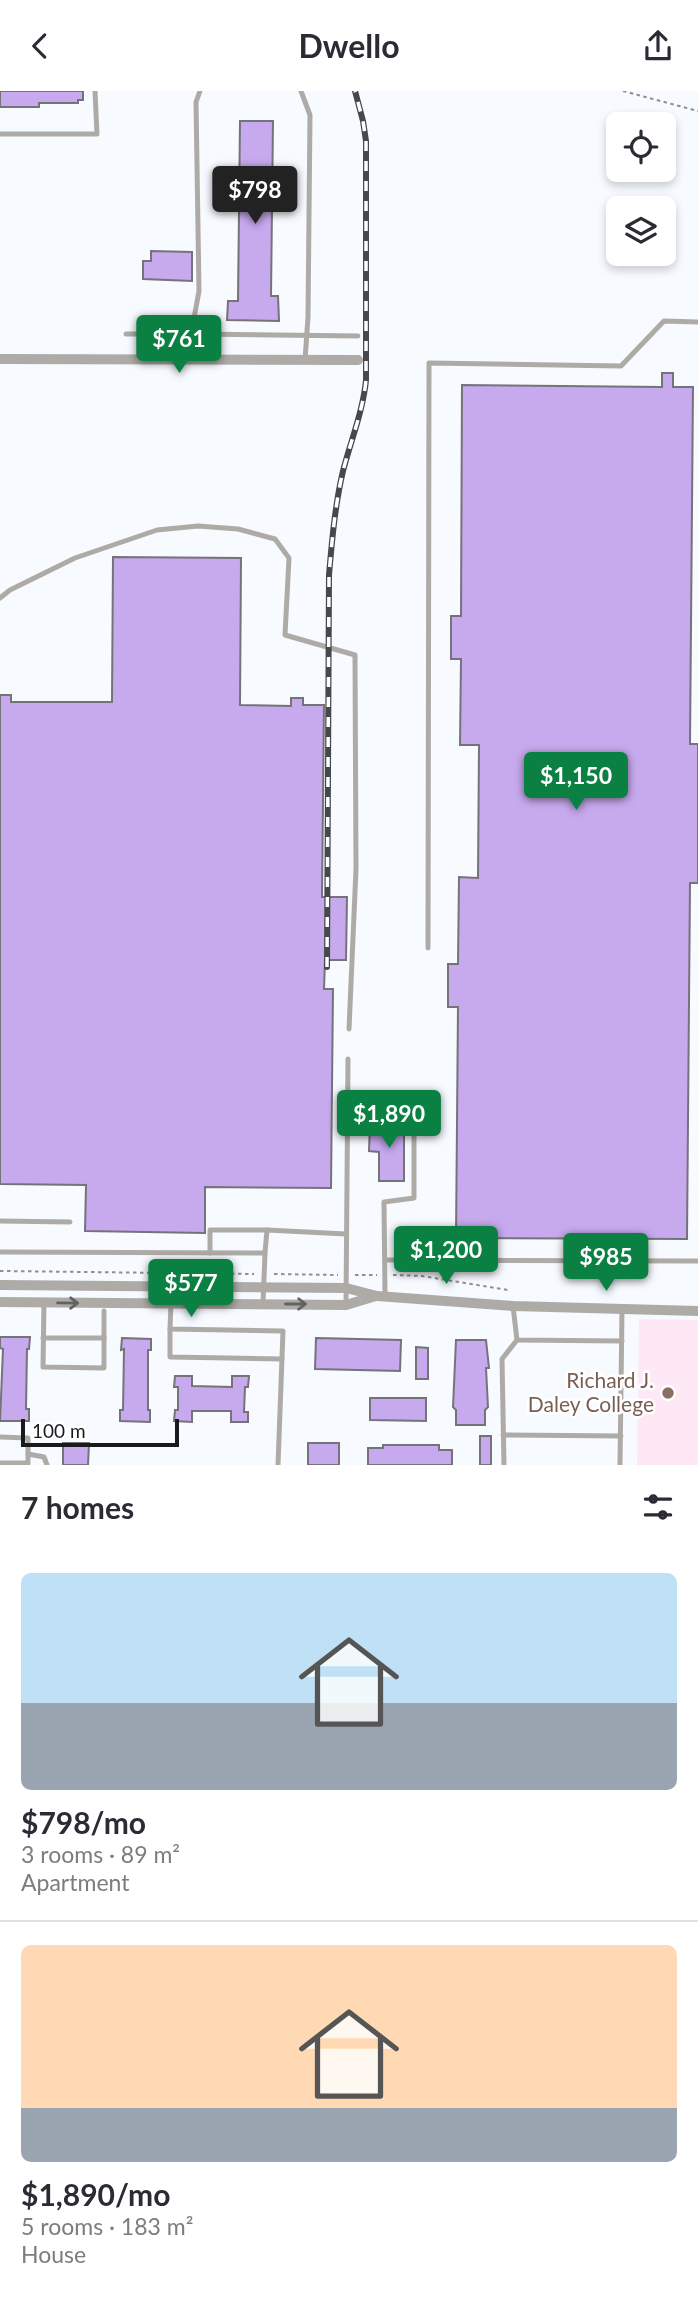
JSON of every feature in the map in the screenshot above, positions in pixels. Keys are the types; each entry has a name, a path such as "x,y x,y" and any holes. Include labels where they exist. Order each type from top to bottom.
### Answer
{"street":[{"path":"0,359 358,361"},
{"path":"0,1285 346,1288 381,1297 513,1306 698,1311"},
{"path":"0,1302 346,1305 381,1297"}],"lane":[{"path":"0,134 97,134 95,91"},
{"path":"193,360 194,318 199,291 196,102 200,91"},
{"path":"301,91 310,115 308,317 305,360"},
{"path":"428,948 429,363 621,366 664,321 698,322"},
{"path":"126,334 358,336"},
{"path":"0,598 10,590 75,558 157,530 198,526 238,529 275,539 289,558 285,635 355,655 356,869 349,1030"},
{"path":"346,1305 348,1059"},
{"path":"380,1106 414,1107 414,1198 384,1202 385,1275 381,1297"},
{"path":"0,1221 70,1222"},
{"path":"210,1253 210,1230 346,1234"},
{"path":"263,1304 267,1230"},
{"path":"0,1252 265,1253"},
{"path":"384,1260 698,1261"},
{"path":"44,1302 43,1367 104,1368 104,1311"},
{"path":"171,1303 170,1357 282,1359"},
{"path":"504,1465 502,1359 517,1340 513,1306"},
{"path":"620,1465 622,1308"},
{"path":"170,1329 283,1331 278,1465"},
{"path":"43,1338 104,1338"},
{"path":"517,1340 622,1341"},
{"path":"503,1435 621,1436"},
{"path":"0,1437 28,1438 27,1464 0,1463"},
{"path":"28,1454 44,1457 47,1465"}],"path":[{"path":"624,91 698,111"},
{"path":"0,1271 422,1276 508,1290"}],"shaded area":[{"name":"Richard J. Daley College","path":"639,1319 698,1320 698,1465 637,1465"}],"building":[{"path":"0,91 83,91 83,100 78,100 78,103 39,103 39,107 0,107"},
{"path":"240,121 273,121 271,296 278,296 279,321 227,320 228,301 238,301"},
{"path":"151,251 192,252 192,281 143,279 143,261 151,261"},
{"path":"662,373 673,373 673,387 693,387 690,744 698,744 698,883 690,883 687,1239 456,1238 458,1007 448,1007 448,964 458,964 459,877 478,878 479,745 460,745 461,659 451,659 451,616 461,616 462,385 662,387"},
{"path":"113,557 241,558 240,705 291,706 291,698 303,698 303,705 324,705 322,897 347,897 346,960 325,960 324,989 333,989 331,1188 205,1187 205,1233 85,1231 86,1185 0,1184 0,695 11,695 11,702 112,702"},
{"path":"370,1124 404,1124 404,1181 379,1181 379,1152 369,1151"},
{"path":"0,1337 30,1337 27,1349 26,1409 29,1409 29,1421 0,1421 3,1349 0,1348"},
{"path":"122,1338 151,1339 151,1350 148,1350 150,1422 120,1421 120,1410 123,1410"},
{"path":"316,1338 401,1340 400,1371 315,1369"},
{"path":"456,1340 486,1340 489,1368 486,1368 488,1407 485,1410 485,1425 456,1425 456,1410 453,1407"},
{"path":"416,1347 428,1348 428,1379 416,1379"},
{"path":"175,1376 192,1376 192,1386 232,1387 232,1376 249,1376 248,1387 245,1387 244,1412 248,1412 248,1422 231,1422 231,1411 192,1411 192,1422 174,1421 175,1410 178,1410"},
{"path":"370,1398 426,1398 426,1421 370,1420"},
{"path":"480,1436 491,1436 491,1465 480,1465"},
{"path":"63,1443 89,1443 88,1465 63,1465"},
{"path":"308,1443 339,1443 339,1465 308,1465"},
{"path":"383,1445 439,1445 439,1450 452,1450 452,1465 368,1465 368,1448 383,1448"}],"railway":[{"path":"327,967 329,575 340,484 360,414 366,380 366,141 355,91"}],"place":[{"name":"Richard J. Daley College","path":"668,1393"}]}
